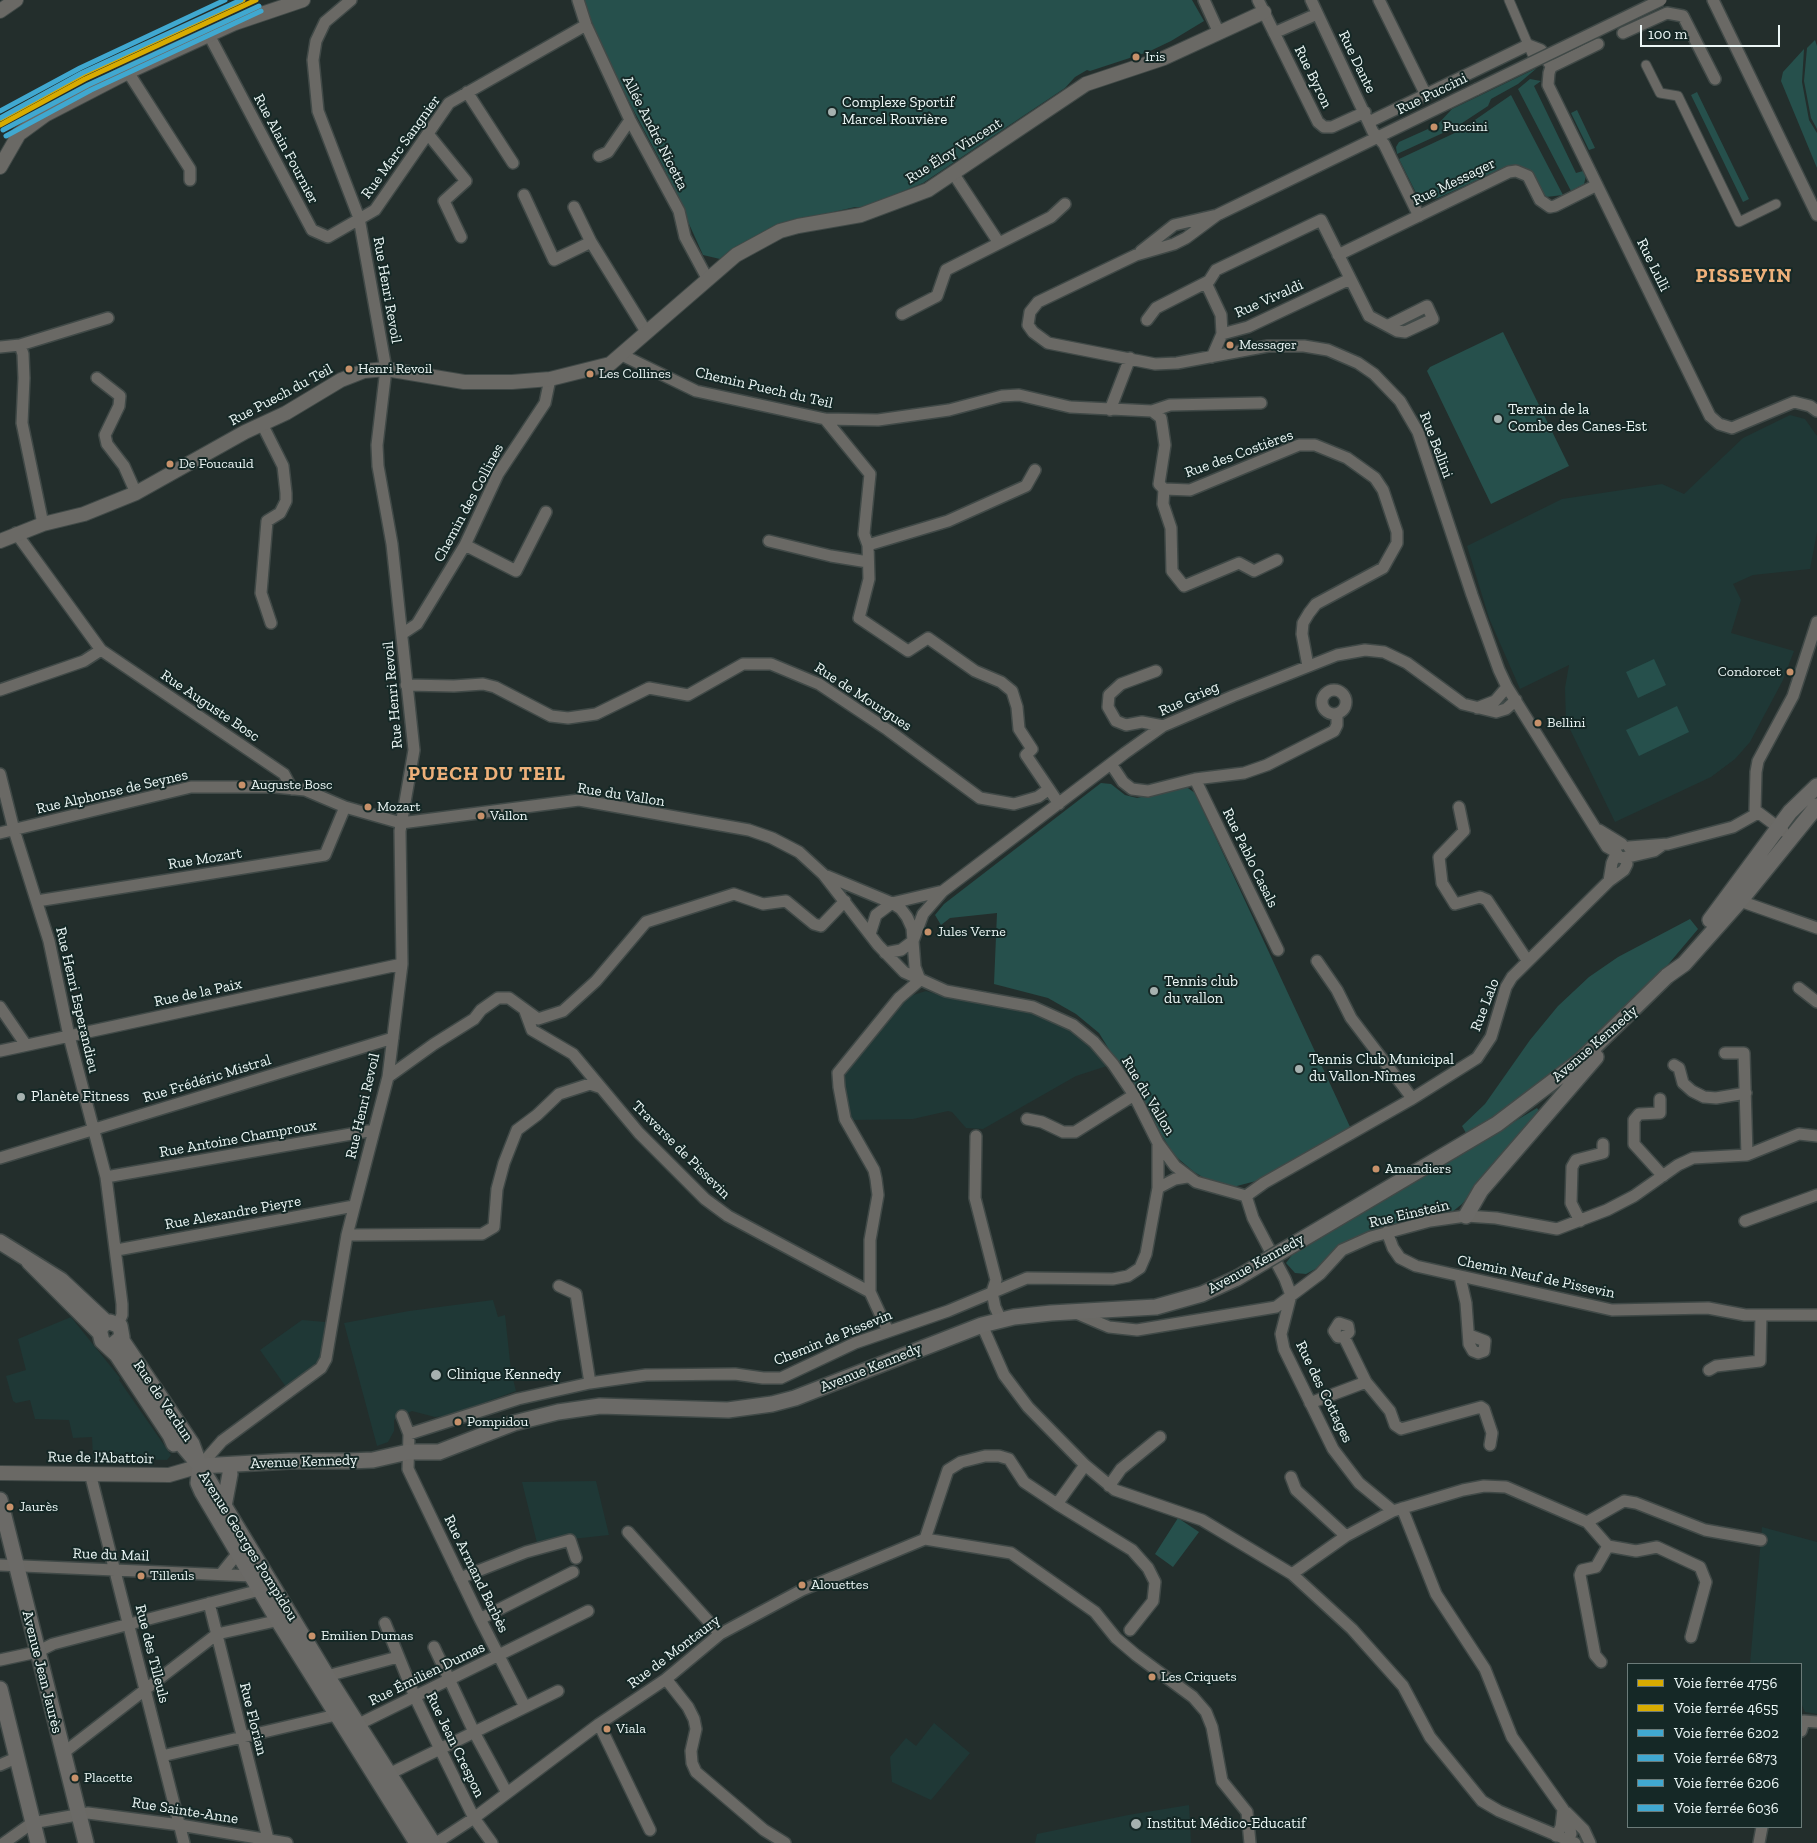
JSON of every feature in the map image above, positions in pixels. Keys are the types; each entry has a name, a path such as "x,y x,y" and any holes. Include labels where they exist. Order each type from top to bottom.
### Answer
{"main road":[{"path":"1667,976 1670,967 1713,917 1778,828 1806,794 1817,786"},
{"name":"Avenue Kennedy","path":"200,1466 290,1461 373,1460 408,1452 439,1452 514,1424 579,1408 627,1405 728,1410 772,1404 796,1398 982,1325 1001,1320 1036,1314 1156,1307 1202,1294 1237,1278 1497,1124 1580,1061 1667,976 1684,964 1740,901 1817,806"},
{"path":"1466,1216 1481,1190 1601,1052 1626,1028 1644,1000"},
{"name":"Rue de Verdun","path":"0,1242 29,1262 111,1332 192,1444 200,1466"},
{"name":"Rue de Verdun","path":"111,1332 170,1435 177,1439 200,1466"},
{"name":"Avenue Kennedy","path":"230,1474 250,1470 348,1470 379,1467 408,1452"},
{"path":"200,1466 230,1474 224,1506"},
{"name":"Avenue Georges Pompidou","path":"200,1466 224,1506 252,1576 260,1590 417,1843"},
{"name":"Avenue Georges Pompidou","path":"200,1466 198,1483 359,1724 434,1843"},
{"name":"Avenue Jean Jaurès","path":"0,1500 62,1754 86,1843"},
{"path":"0,1689 38,1843"}],"street":[{"path":"0,11 16,0"},
{"path":"0,167 16,138 30,124 128,72 235,23 303,0"},
{"name":"Rue Henri Revoil","path":"200,1466 222,1440 321,1368 326,1359 347,1235 388,1077 402,964 401,823 414,750 392,544 378,466 378,445 386,369 359,220 318,112 312,60 316,41 325,22 351,0"},
{"name":"Allée André Nicetta","path":"578,0 586,25 630,120 679,211 685,237 707,278"},
{"path":"1204,0 1219,32"},
{"name":"Rue Dante","path":"1311,0 1367,117 1386,148 1419,216"},
{"path":"1509,0 1535,61"},
{"name":"Rue Puccini","path":"1038,302 1136,255 1174,244 1186,238 1217,215 1661,0"},
{"path":"1713,0 1817,215"},
{"path":"1383,1 1426,95"},
{"name":"Rue Éloy Vincent","path":"622,355 707,278 736,255 780,231 861,215 928,190 1086,84 1164,58 1219,32 1261,6"},
{"name":"Rue Byron","path":"1261,6 1318,122 1324,127 1367,117 1426,95 1528,45"},
{"path":"1623,32 1667,12 1683,16 1715,79"},
{"path":"1274,33 1317,14"},
{"name":"Rue Marc Sangnier","path":"359,220 375,210 449,103 586,25"},
{"name":"Rue Alain Fournier","path":"209,35 312,230 328,237 359,220"},
{"path":"1528,45 1534,45 1541,50 1551,67 1598,44"},
{"path":"1646,65 1660,93 1678,96 1739,222 1776,204"},
{"name":"Rue Lulli","path":"1551,67 1548,79 1550,88 1714,421 1724,427 1739,427 1794,402 1810,406 1817,411"},
{"path":"128,72 190,169 190,180"},
{"path":"467,92 513,163"},
{"path":"598,156 608,152 630,120"},
{"path":"428,134 466,181 444,201 461,237"},
{"name":"Rue Messager","path":"1338,255 1509,172 1516,171 1528,176 1540,200 1550,206 1555,206 1597,185"},
{"path":"953,173 999,243"},
{"path":"524,195 554,260 591,242"},
{"path":"902,314 937,296 946,270 1051,217 1064,204"},
{"path":"574,207 591,242 647,333"},
{"name":"Rue Puccini","path":"1136,255 1174,225 1217,215"},
{"path":"1146,320 1156,308 1209,281 1216,270 1321,220 1369,316 1389,325"},
{"name":"Rue Vivaldi","path":"1212,357 1222,334 1248,327 1350,279"},
{"path":"1206,283 1220,315 1222,334"},
{"name":"Rue Bellini","path":"1038,302 1030,312 1028,325 1033,332 1048,343 1155,364 1177,363 1268,346 1286,345 1328,350 1374,374 1394,394 1410,416 1418,432 1472,596 1507,687 1597,830 1623,851"},
{"path":"0,347 20,345 108,318"},
{"path":"20,345 23,354 24,378 22,423 43,524"},
{"name":"Rue Puech du Teil","path":"0,541 16,533 43,524 84,514 136,493 342,380 364,370 386,369 464,382 550,379 610,364 622,355"},
{"name":"Chemin Puech du Teil","path":"622,355 696,391 825,419 878,420 949,410 1002,396 1019,394 1070,407 1152,412 1170,405 1261,402"},
{"path":"1110,410 1130,358"},
{"path":"97,378 120,396 119,406 105,435 107,444 124,466 136,493"},
{"name":"Chemin des Collines","path":"402,634 416,624 465,545 498,474 545,403 550,379"},
{"path":"1152,412 1160,418 1163,431 1164,446 1159,484 1164,489 1163,504 1172,528 1172,571 1184,586 1239,563 1254,571 1277,560"},
{"path":"825,419 870,474 864,534 868,545 869,578 859,618 908,650 928,638 975,671 1001,682 1012,691 1017,707 1019,729 1032,749 1026,755 1059,804"},
{"path":"262,424 283,466 286,481 286,501 280,513 268,521 261,593 271,623"},
{"name":"Rue des Costières","path":"1164,489 1190,490 1299,445 1315,444 1347,458 1375,478 1386,498 1397,532 1397,543 1383,568 1316,604 1309,613 1303,623 1302,634 1308,666"},
{"path":"868,545 948,520 1026,486 1035,470"},
{"path":"465,545 516,571 546,512"},
{"name":"Rue Auguste Bosc","path":"16,533 101,650 284,774 292,789"},
{"path":"769,541 831,556 868,562"},
{"path":"1766,910 1757,897 1762,874 1768,856 1786,834 1758,813 1754,806 1758,761 1793,696 1817,622"},
{"path":"0,690 84,661 101,650"},
{"name":"Rue Grieg","path":"913,942 923,914 943,891 1163,726 1348,651 1384,652 1407,663 1463,704 1526,717"},
{"name":"Rue de Mourgues","path":"406,685 454,686 483,684 495,687 551,716 568,718 596,714 649,688 688,695 743,664 771,664 819,684 888,730 980,798 1014,804 1038,797 1049,789"},
{"path":"1156,671 1121,684 1109,695 1108,707 1116,721 1126,724 1142,722 1163,726"},
{"path":"1477,708 1495,701 1507,687"},
{"path":"1496,712 1506,709 1516,700"},
{"path":"1111,764 1123,782 1132,789 1148,791 1195,779 1244,773 1268,765 1334,731 1337,725 1337,714"},
{"name":"Rue Henri Esperandieu","path":"0,774 14,830 49,941 69,1036 106,1177 117,1250 122,1304 122,1315 111,1332"},
{"name":"Rue Pablo Casals","path":"1195,779 1278,950"},
{"name":"Rue Alphonse de Seynes","path":"0,833 191,787 292,789"},
{"path":"292,789 305,790 345,807 401,823"},
{"name":"Rue du Vallon","path":"401,823 579,800 748,830 772,838 798,852 823,874 885,953 904,972 961,995 1033,1007 1074,1025 1094,1042 1107,1057 1134,1095 1158,1143 1175,1166 1187,1177 1246,1196"},
{"name":"Rue Mozart","path":"37,901 325,855 345,807"},
{"path":"1459,807 1464,831 1438,858 1442,883 1455,904 1480,898 1487,900 1527,960"},
{"path":"1623,851 1654,851 1661,846 1732,827 1758,813"},
{"name":"Rue Lalo","path":"1246,1196 1264,1183 1412,1098 1477,1058 1491,1037 1506,986 1527,960 1609,881 1624,870 1627,864 1623,851"},
{"name":"Rue du Vallon","path":"823,874 892,903 907,916 912,928 915,967 920,980"},
{"name":"Rue Grieg","path":"892,903 943,891"},
{"path":"388,1077 434,1044 474,1019 481,1010 498,998 509,998 538,1019 564,1011 596,981 646,922 734,894 763,904 786,901 814,924 821,926 845,900"},
{"path":"1740,901 1817,928"},
{"path":"870,934 876,915 892,903"},
{"path":"885,953 901,950 913,942"},
{"path":"1317,961 1337,990 1351,1018 1412,1098"},
{"name":"Rue de la Paix","path":"0,1051 402,964"},
{"path":"899,998 904,972"},
{"path":"888,1330 870,1292 870,1240 878,1195 876,1180 874,1170 845,1119 838,1087 838,1073 899,998 920,980"},
{"path":"1799,988 1817,1002"},
{"path":"0,1008 26,1045"},
{"name":"Traverse de Pissevin","path":"525,1011 532,1030 573,1054 599,1087 662,1157 717,1208 870,1292"},
{"name":"Rue Frédéric Mistral","path":"0,1158 393,1038"},
{"path":"1725,1053 1744,1053 1747,1155"},
{"path":"1674,1065 1679,1068 1683,1083 1692,1091 1704,1097 1716,1098 1746,1093"},
{"path":"347,1235 482,1234 494,1227 498,1189 504,1164 517,1130 537,1115 559,1094 590,1084 599,1087"},
{"path":"1027,1119 1042,1122 1063,1132 1075,1132 1134,1095"},
{"path":"1660,1099 1660,1113 1640,1114 1634,1120 1634,1144 1663,1176"},
{"name":"Rue Antoine Champroux","path":"106,1177 374,1130"},
{"name":"Rue Einstein","path":"1074,1312 1109,1327 1137,1330 1276,1307 1320,1274 1342,1250 1387,1232 1430,1221 1466,1216 1496,1218 1557,1229 1634,1196 1693,1158 1747,1155 1799,1134 1817,1136"},
{"path":"976,1136 975,1198 996,1280 992,1292 995,1307 1001,1320"},
{"name":"Chemin de Pissevin","path":"409,1434 518,1398 590,1383 646,1375 735,1374 763,1378 781,1378 855,1342 948,1311 1027,1278 1113,1279 1128,1276 1140,1268 1146,1254 1158,1188 1158,1143"},
{"path":"1580,1220 1571,1203 1572,1167 1576,1160 1603,1153 1603,1144"},
{"path":"1158,1188 1174,1179 1187,1177"},
{"path":"1745,1221 1817,1195"},
{"path":"1246,1196 1253,1218 1285,1279 1291,1295"},
{"name":"Rue Alexandre Pieyre","path":"117,1250 354,1206"},
{"name":"Chemin Neuf de Pissevin","path":"1387,1232 1393,1248 1400,1258 1416,1266 1612,1310 1708,1308 1745,1315 1817,1315"},
{"path":"1460,1277 1466,1303 1469,1335"},
{"path":"559,1286 576,1294 590,1383"},
{"name":"Rue des Cottages","path":"1291,1295 1281,1334 1284,1349 1333,1449 1359,1483 1397,1510 1436,1594 1485,1669 1512,1737 1563,1809 1584,1830 1590,1843"},
{"path":"1709,1370 1716,1366 1760,1361 1761,1315"},
{"path":"982,1325 1004,1376 1028,1407 1085,1465 1115,1490 1202,1520 1292,1574 1352,1628 1403,1686 1430,1738 1482,1801 1566,1840"},
{"path":"1344,1337 1366,1382 1390,1411 1395,1425 1399,1429 1406,1429 1481,1407 1484,1410 1492,1433 1490,1445"},
{"path":"1310,1403 1366,1382"},
{"path":"402,1416 409,1434 408,1452"},
{"path":"1110,1486 1120,1469 1160,1437"},
{"name":"Rue Armand Barbès","path":"408,1452 408,1469 498,1656 525,1707"},
{"path":"1130,1630 1153,1601 1156,1582 1148,1568 1132,1550 1024,1482 1009,1459 999,1456 985,1456 969,1460 948,1470 924,1539 1011,1553 1095,1612 1116,1638 1129,1650 1193,1697 1206,1712 1212,1727 1222,1781 1247,1812 1250,1843"},
{"path":"1057,1504 1085,1465"},
{"name":"Rue de l'Abattoir","path":"0,1473 169,1475 200,1466"},
{"name":"Rue des Tilleuls","path":"90,1473 184,1843"},
{"path":"1291,1477 1296,1490 1346,1536"},
{"path":"1292,1574 1346,1536 1397,1510 1463,1490 1484,1486 1506,1487 1587,1522 1608,1546 1636,1551 1657,1547 1700,1567 1706,1582 1691,1637"},
{"path":"1587,1522 1624,1501 1636,1503 1705,1530 1761,1540"},
{"path":"628,1532 720,1634"},
{"name":"Rue de Montaury","path":"434,1843 474,1818 599,1724 666,1679 720,1634 802,1590 924,1539"},
{"path":"460,1578 526,1552 570,1540 576,1558"},
{"path":"1601,1662 1594,1655 1580,1575 1582,1570 1596,1567 1608,1546"},
{"path":"221,1574 242,1548"},
{"name":"Rue du Mail","path":"0,1565 252,1576"},
{"path":"480,1619 573,1572"},
{"path":"0,1660 38,1652 53,1644 260,1590"},
{"name":"Rue Florian","path":"209,1603 268,1841"},
{"name":"Rue Émilien Dumas","path":"359,1724 588,1611"},
{"path":"62,1754 217,1634 277,1619"},
{"name":"Rue Jean Crespon","path":"385,1623 415,1697 440,1749 474,1818 492,1843"},
{"path":"434,1647 474,1732 507,1793"},
{"path":"327,1676 398,1656"},
{"path":"666,1679 688,1707 694,1719 696,1729 691,1751 692,1763 696,1772 764,1830 784,1843"},
{"path":"389,1774 558,1690"},
{"path":"162,1756 242,1739 336,1715"},
{"path":"1802,1728 1804,1721 1817,1722"},
{"path":"599,1724 650,1830"},
{"path":"0,1758 16,1758"},
{"path":"0,1765 16,1758"},
{"path":"1563,1809 1561,1827 1566,1840"},
{"name":"Rue Sainte-Anne","path":"32,1823 79,1813 180,1825 286,1843"},
{"path":"4,1843 32,1823"},
{"path":"1759,1843 1762,1828"}],"shaded area":[{"name":"Complexe Sportif Marcel Rouvière","path":"583,0 1192,0 1204,21 1171,41 1148,52 1090,71 1087,70 1075,77 1065,88 923,183 865,207 855,207 786,223 732,250 720,259 703,255 663,166 608,62"},
{"path":"1815,40 1817,46 1817,129 1811,118 1804,81 1807,48"},
{"path":"1804,49 1802,82 1809,120 1817,133 1817,168 1781,81 1783,72"},
{"path":"1537,68 1518,84 1491,99 1488,106 1456,127 1397,154 1396,147 1399,142 1428,129 1429,131 1439,127 1438,124 1452,109"},
{"path":"1530,79 1541,81 1534,86 1576,173 1583,171 1586,176 1584,184 1571,191 1518,89"},
{"path":"1697,92 1749,199 1743,202 1691,95"},
{"path":"1511,95 1563,195 1546,197 1520,167 1510,165 1438,198 1426,201 1418,197 1399,159 1459,131"},
{"path":"1577,110 1595,148 1589,150 1571,113"},
{"name":"Terrain de la Combe des Canes-Est","path":"1503,332 1569,466 1491,504 1427,371 1430,367"},
{"path":"1790,415 1805,419 1817,436 1817,532 1810,569 1753,575 1733,584 1741,600 1731,633 1794,651 1783,680 1750,742 1735,759 1711,777 1615,822 1566,721 1565,688 1569,665 1520,689 1489,618 1467,546 1562,499 1662,484 1684,494 1743,438"},
{"path":"1654,659 1666,685 1638,698 1626,672"},
{"path":"1677,706 1689,732 1639,756 1626,730"},
{"name":"Tennis club du vallon","path":"1101,783 1111,784 1125,795 1137,798 1185,786 1195,793 1351,1129 1256,1181 1233,1187 1213,1183 1194,1172 1174,1155 1099,1033 1076,1014 1048,998 994,984 997,913 950,918 941,925 935,915 944,904"},
{"path":"1690,919 1698,929 1639,999 1575,1059 1526,1097 1466,1133 1462,1126 1485,1104 1530,1040 1558,1006 1589,977 1618,957"},
{"path":"926,991 950,998 1031,1011 1075,1032 1091,1045 1107,1066 1076,1076 983,1129 966,1128 952,1112 948,1111 913,1119 852,1120 845,1097 845,1074 905,1001 913,995"},
{"path":"1537,1108 1541,1114 1462,1204 1452,1212 1431,1214 1368,1232 1337,1249 1321,1266 1306,1274 1295,1273 1286,1263 1292,1255"},
{"name":"Clinique Kennedy","path":"493,1300 498,1317 505,1315 511,1371 516,1391 448,1416 435,1417 412,1411 394,1420 394,1431 388,1442 377,1446 344,1323 409,1311"},
{"path":"71,1317 120,1378 119,1380 171,1455 167,1460 93,1458 92,1437 73,1438 69,1420 35,1419 30,1400 16,1403 13,1401 6,1376 26,1370 18,1339"},
{"path":"302,1320 325,1322 321,1362 286,1387 260,1350"},
{"path":"596,1481 609,1535 572,1539 538,1547 522,1482"},
{"path":"1178,1518 1199,1532 1173,1567 1155,1554"},
{"path":"1762,1527 1817,1542 1817,1714 1805,1712 1802,1705 1802,1663 1750,1663"},
{"path":"934,1723 970,1753 931,1800 892,1782 890,1757 906,1738 916,1746"},
{"name":"Institut Médico-Educatif","path":"1189,1805 1191,1843 1035,1843 1037,1834 1128,1815"}],"rail line":[{"name":"6036","path":"0,111 80,68 225,0"},
{"name":"6873","path":"0,118 82,73 241,0"},
{"name":"4756","path":"0,119 83,74 243,0"},
{"name":"4655","path":"0,125 85,79 256,0"},
{"name":"6202","path":"3,130 88,85 259,6"},
{"name":"6206","path":"6,136 91,90 261,11"}],"place":[{"name":"Iris","path":"1136,57"},
{"name":"Complexe Sportif Marcel Rouvière","path":"832,112"},
{"name":"Puccini","path":"1434,127"},
{"name":"Messager","path":"1230,345"},
{"name":"Henri Revoil","path":"349,369"},
{"name":"Les Collines","path":"590,374"},
{"name":"Terrain de la Combe des Canes-Est","path":"1498,419"},
{"name":"De Foucauld","path":"170,464"},
{"name":"Condorcet","path":"1790,672"},
{"name":"Bellini","path":"1538,723"},
{"name":"Auguste Bosc","path":"242,785"},
{"name":"Mozart","path":"368,807"},
{"name":"Vallon","path":"481,816"},
{"name":"Jules Verne","path":"928,932"},
{"name":"Tennis club du vallon","path":"1154,991"},
{"name":"Tennis Club Municipal du Vallon-Nîmes","path":"1299,1069"},
{"name":"Planète Fitness","path":"21,1097"},
{"name":"Amandiers","path":"1376,1169"},
{"name":"Clinique Kennedy","path":"436,1375"},
{"name":"Pompidou","path":"458,1422"},
{"name":"Jaurès","path":"10,1507"},
{"name":"Tilleuls","path":"141,1576"},
{"name":"Alouettes","path":"802,1585"},
{"name":"Emilien Dumas","path":"312,1636"},
{"name":"Les Criquets","path":"1152,1677"},
{"name":"Viala","path":"607,1729"},
{"name":"Placette","path":"75,1778"},
{"name":"Institut Médico-Educatif","path":"1136,1824"}],"district":[{"name":"PISSEVIN","path":"1744,276"},
{"name":"PUECH DU TEIL","path":"487,774"}]}
